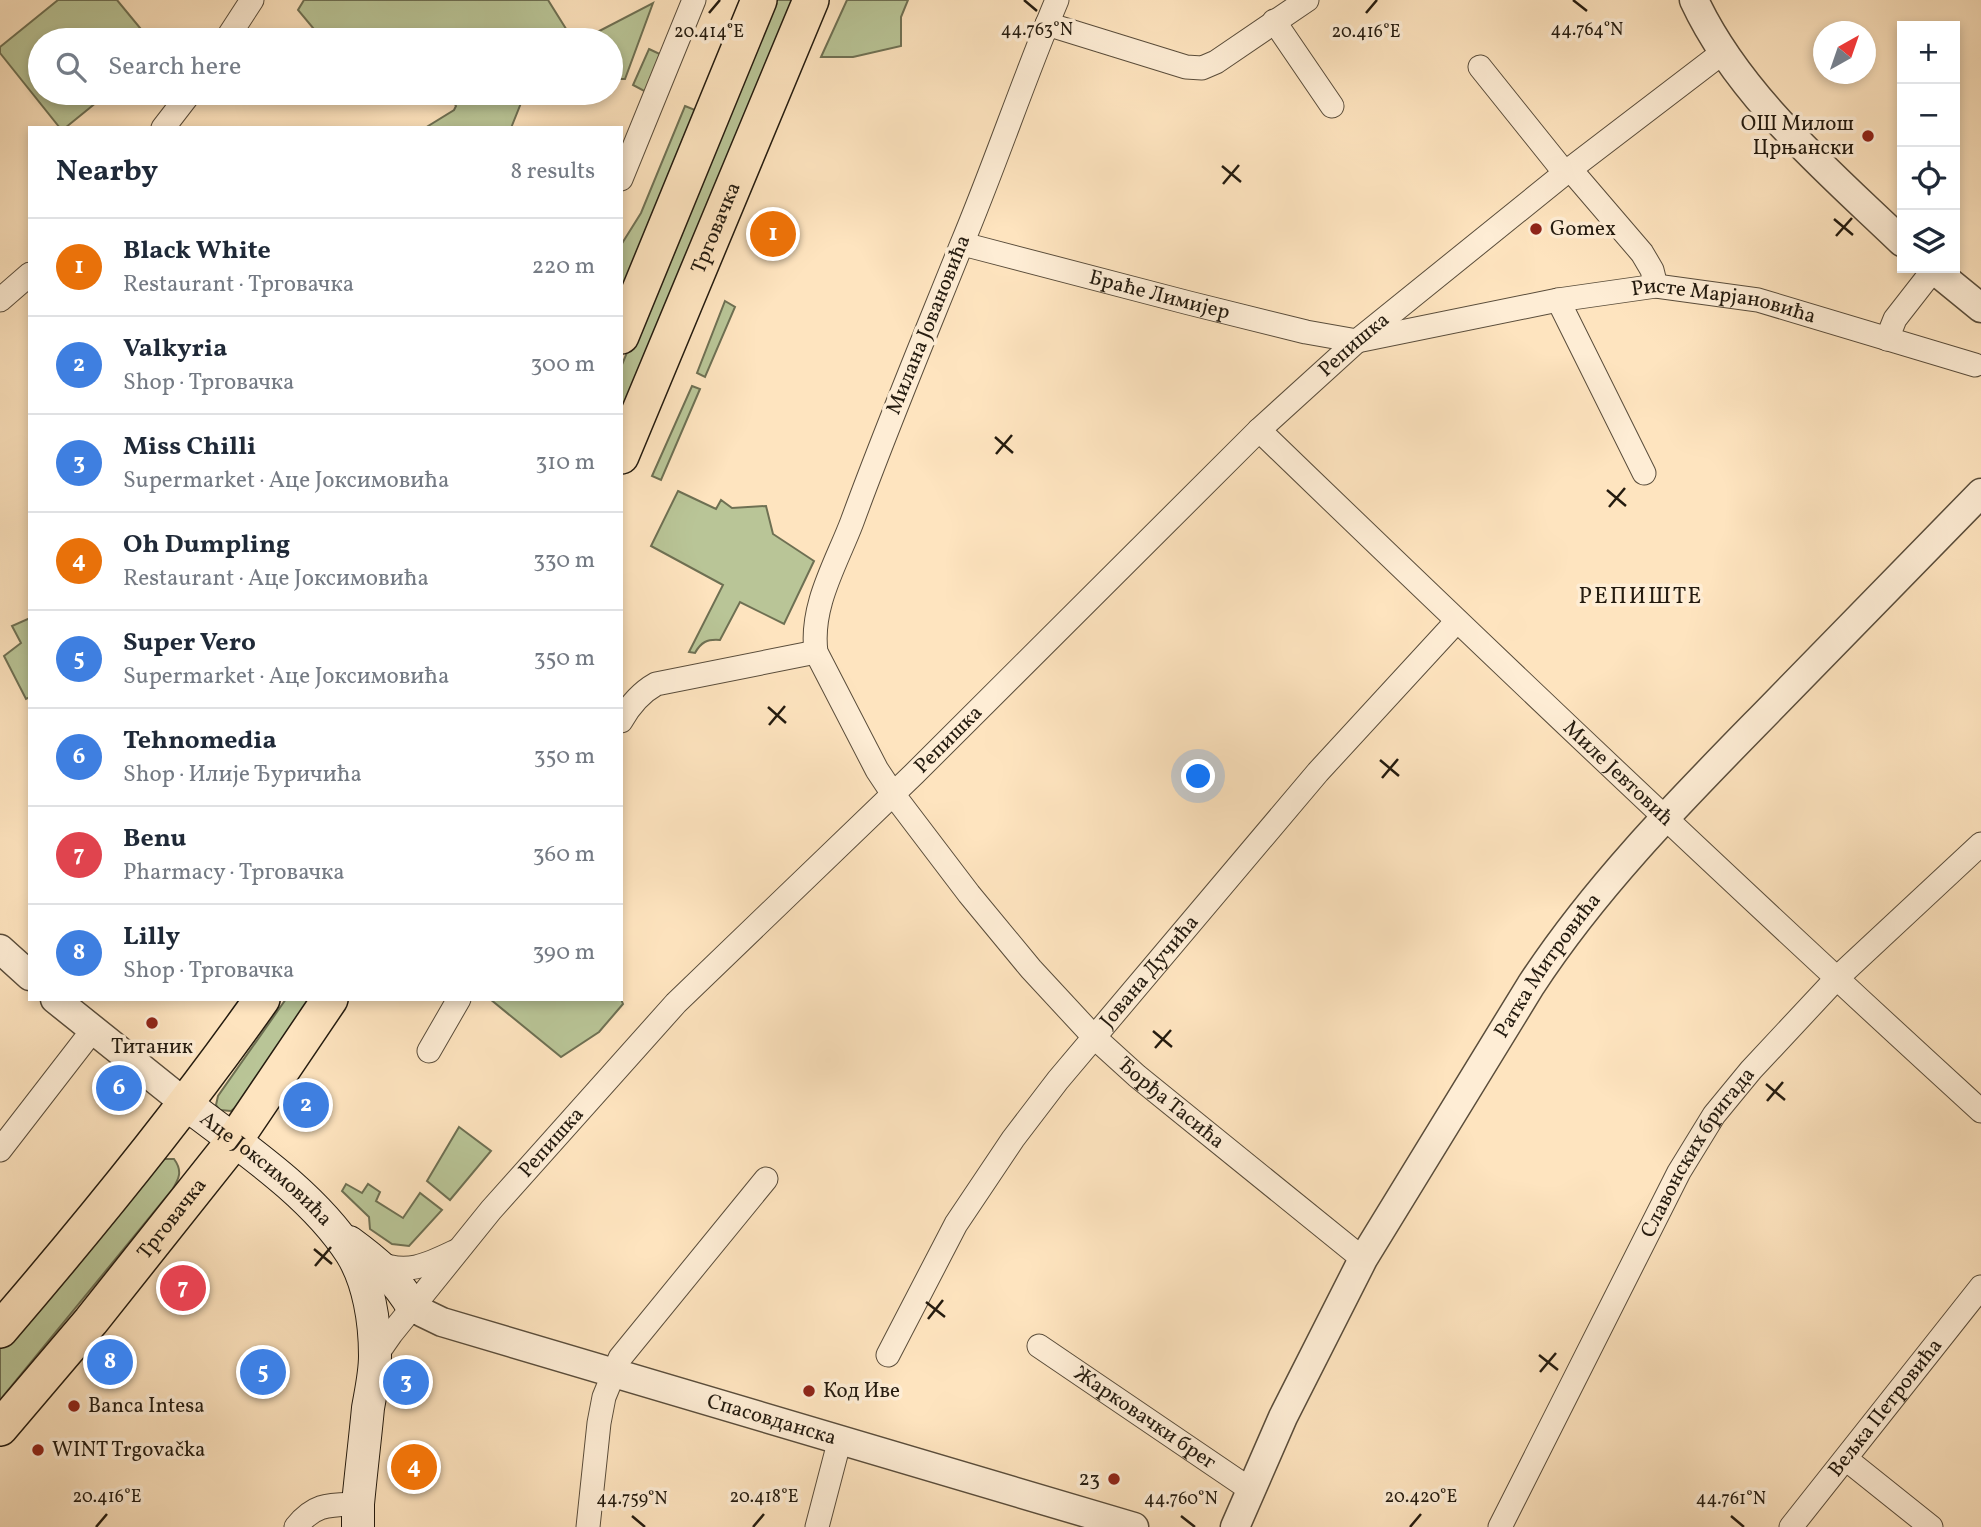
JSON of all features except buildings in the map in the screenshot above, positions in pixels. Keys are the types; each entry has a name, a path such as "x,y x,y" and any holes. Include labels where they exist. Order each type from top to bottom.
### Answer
{"main road":[{"path":"623,331 759,0"},
{"name":"Трговачка","path":"623,451 811,0"},
{"path":"0,1330 186,1104 261,1001"},
{"name":"Трговачка","path":"0,1428 91,1321 234,1141 329,1001"},
{"name":"Аце Јоксимовића","path":"186,1104 273,1171 334,1231 351,1254 368,1267 375,1357 358,1515"},
{"path":"368,1267 389,1297 413,1308"}],"street":[{"path":"234,28 252,0"},
{"path":"623,174 694,0"},
{"name":"Милана Јовановића","path":"893,794 877,770 816,652 814,635 819,604 1057,0"},
{"path":"1047,24 1186,67 1202,68 1307,0"},
{"path":"1694,0 1737,75 1781,123 1897,237"},
{"path":"1274,21 1332,106"},
{"name":"Репишка","path":"375,1357 491,1210 676,1003 893,794 1259,430 1357,341 1568,171 1722,53"},
{"path":"1480,67 1642,253 1652,270 1656,286"},
{"path":"165,126 181,105"},
{"name":"Браће Лимијер","path":"963,244 1306,332 1357,341"},
{"path":"1887,339 1895,319 1930,273"},
{"path":"1938,273 1981,308"},
{"path":"0,300 28,276"},
{"name":"Ристе Марјановића","path":"1357,341 1558,300 1656,286 1758,300 1975,365"},
{"path":"1558,300 1644,473"},
{"name":"Миле Јевтовић","path":"1259,430 1664,817 1981,1111"},
{"name":"Ратка Митровића","path":"1235,1527 1283,1417 1363,1259 1545,962 1598,893 1664,817 1981,493"},
{"name":"Јована Дучића","path":"888,1355 929,1272 974,1195 1020,1129 1094,1037 1318,772 1457,621"},
{"path":"623,718 635,700 656,684 816,652"},
{"name":"Ђорђа Тасића","path":"893,794 969,894 1022,958 1094,1037 1211,1138 1363,1259"},
{"name":"Славонских бригада","path":"1500,1527 1694,1145 1714,1115 1751,1070 1836,979 1981,844"},
{"path":"0,949 28,974"},
{"path":"57,1001 186,1104"},
{"path":"429,1051 458,1001"},
{"path":"0,1150 92,1031"},
{"path":"589,1527 599,1423 604,1397 614,1372 631,1343 766,1179"},
{"path":"368,1267 412,1268 459,1249"},
{"name":"Вељка Петровића","path":"1791,1527 1981,1287"},
{"name":"Спасовданска","path":"413,1308 442,1322 1134,1527"},
{"name":"Жарковачки брег","path":"1039,1346 1251,1490"},
{"path":"817,1527 840,1439"},
{"path":"1846,1459 1931,1527"},
{"path":"296,1527 306,1515 324,1506 358,1515"}],"green space":[{"path":"58,0 117,0 140,28 28,28 28,88 0,53 0,47"},
{"path":"304,0 548,0 566,28 313,28 298,10"},
{"path":"772,0 798,0 623,422 623,362"},
{"path":"847,0 908,0 901,17 901,46 853,57 821,57"},
{"path":"653,3 625,79 623,28 605,28"},
{"path":"649,49 664,56 646,92 633,85"},
{"path":"42,105 93,105 67,126 58,126"},
{"path":"520,105 512,126 428,126 456,106"},
{"path":"685,106 695,110 623,286 623,242 641,213"},
{"path":"725,301 735,307 705,377 697,373"},
{"path":"692,386 700,389 661,480 652,476"},
{"path":"678,491 716,509 721,500 732,508 766,506 773,534 814,561 784,624 740,602 720,640 708,641 695,653 689,652 723,585 651,546"},
{"path":"28,619 26,699 4,656 21,643 12,626"},
{"path":"285,1001 314,1001 245,1100 231,1111 220,1110 216,1105 218,1096"},
{"path":"492,1001 622,1001 623,1004 599,1032 561,1057"},
{"path":"459,1127 491,1151 450,1200 427,1181"},
{"path":"164,1159 174,1159 178,1167 178,1179 172,1190 0,1400 0,1347"},
{"path":"346,1184 362,1193 368,1184 380,1192 376,1201 403,1218 420,1193 442,1210 409,1246 392,1244 370,1229 369,1217 342,1191"}],"place":[{"name":"ОШ Милош Црњански","path":"1868,136"},
{"name":"Gomex","path":"1536,229"},
{"name":"Black White","path":"773,234"},
{"name":"Титаник","path":"152,1023"},
{"name":"Tehnomedia","path":"119,1088"},
{"name":"Valkyria","path":"306,1105"},
{"name":"Benu","path":"183,1288"},
{"name":"Lilly","path":"110,1362"},
{"name":"Super Vero","path":"263,1372"},
{"name":"Miss Chilli","path":"406,1382"},
{"name":"Код Иве","path":"809,1391"},
{"name":"Banca Intesa","path":"74,1406"},
{"name":"WINT Trgovačka","path":"38,1450"},
{"name":"Oh Dumpling","path":"414,1467"},
{"name":"23","path":"1114,1479"}],"district":[{"name":"РЕПИШТЕ","path":"1641,597"}]}
